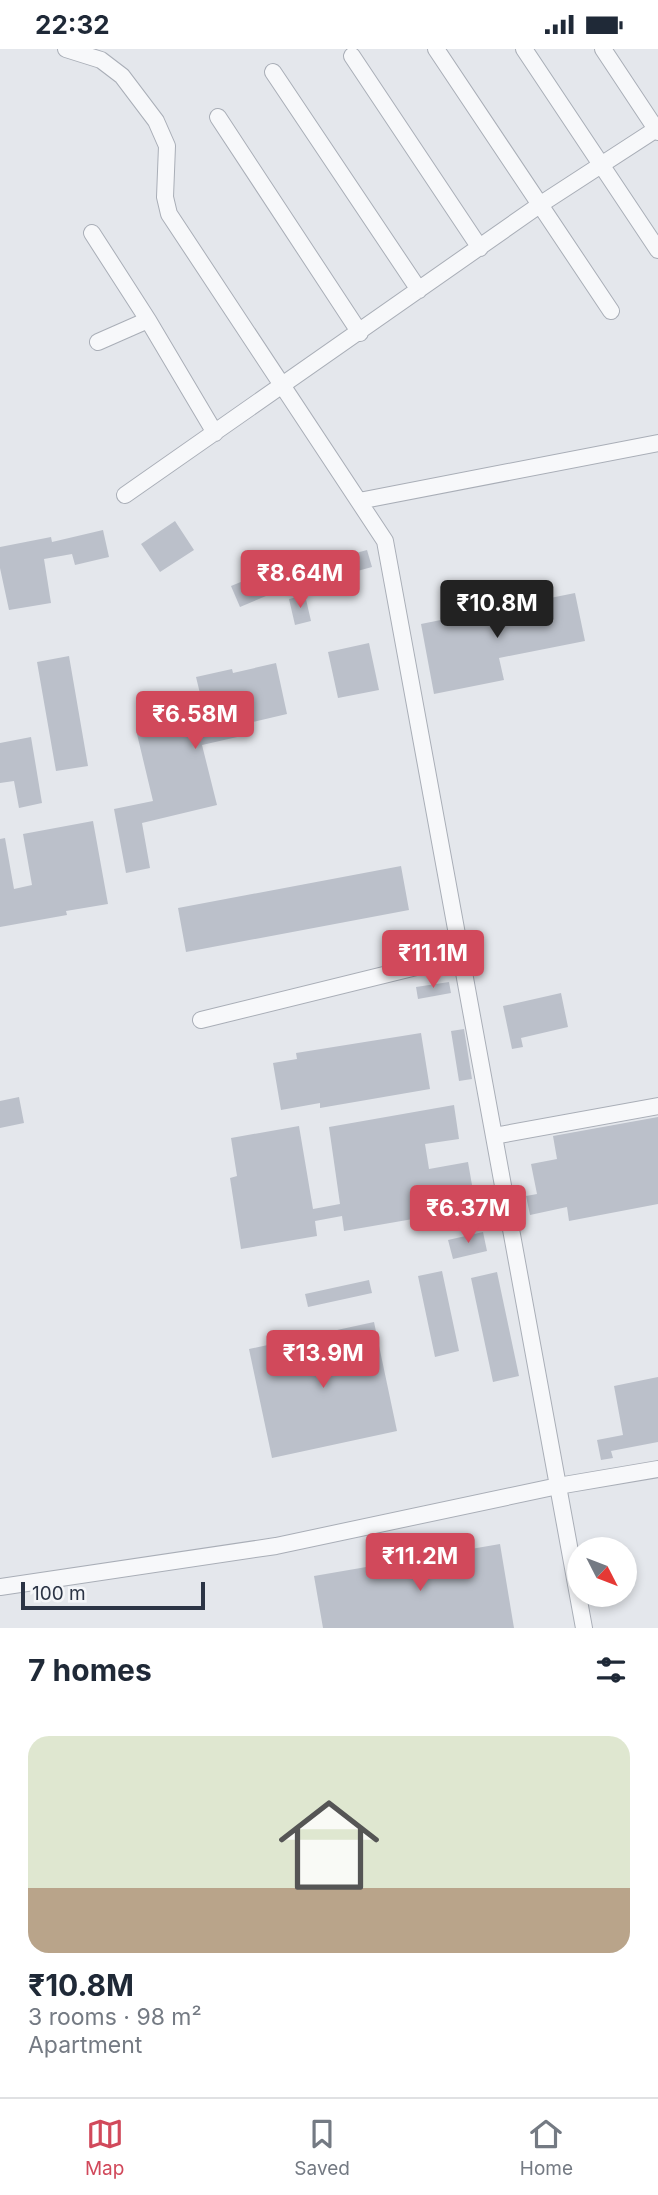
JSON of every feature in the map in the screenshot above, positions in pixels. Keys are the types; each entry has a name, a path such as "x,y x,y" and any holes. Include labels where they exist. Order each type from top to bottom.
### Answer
{"street":[{"path":"66,49 101,60 122,76 156,121 167,146 165,197 169,214 384,541 584,1628"},
{"path":"436,49 611,311"},
{"path":"524,49 658,250"},
{"path":"125,495 541,204 657,130 603,49"},
{"path":"352,56 480,248"},
{"path":"273,72 419,290"},
{"path":"218,117 360,333"},
{"path":"92,233 148,320 215,433"},
{"path":"99,342 148,320"},
{"path":"359,501 658,443"},
{"path":"201,1020 461,956"},
{"path":"494,1136 658,1106"},
{"path":"0,1587 276,1546 558,1486 658,1469"}],"building":[{"path":"175,521 194,550 160,572 141,544"},
{"path":"103,530 109,557 75,565 72,554 44,559 51,603 9,610 0,568 0,547 51,537 52,542"},
{"path":"367,550 372,567 339,576 334,559"},
{"path":"270,570 278,591 240,607 231,586"},
{"path":"575,593 585,641 499,658 504,680 434,694 421,624"},
{"path":"305,595 311,621 295,625 289,599"},
{"path":"369,643 379,690 338,698 328,652"},
{"path":"69,656 88,766 56,771 37,662"},
{"path":"276,663 287,714 244,724 246,735 202,745 217,805 142,823 150,868 126,873 114,809 153,801 136,730 205,714 196,677 232,669 233,673"},
{"path":"31,737 42,803 19,808 14,781 0,783 0,743"},
{"path":"93,821 108,904 66,911 67,915 0,927 0,839 5,838 14,889 32,885 23,834"},
{"path":"401,866 409,910 186,952 178,908"},
{"path":"449,982 451,993 418,999 416,987"},
{"path":"561,993 568,1027 521,1038 523,1047 512,1049 503,1006"},
{"path":"464,1029 472,1079 459,1081 451,1031"},
{"path":"421,1033 430,1089 320,1108 320,1103 281,1110 273,1063 297,1059 296,1053"},
{"path":"19,1097 24,1123 0,1128 0,1101"},
{"path":"454,1105 459,1139 425,1144 429,1169 468,1162 476,1208 344,1231 342,1216 315,1221 317,1236 241,1249 230,1178 237,1176 231,1138 299,1126 313,1209 340,1204 329,1127"},
{"path":"658,1117 658,1204 569,1221 567,1207 530,1215 526,1196 537,1194 531,1164 557,1159 553,1136"},
{"path":"483,1232 487,1251 453,1259 448,1240"},
{"path":"442,1271 459,1351 435,1357 418,1276"},
{"path":"497,1272 519,1376 493,1382 471,1278"},
{"path":"369,1280 372,1293 308,1307 305,1294"},
{"path":"374,1322 397,1431 272,1458 249,1349"},
{"path":"658,1377 658,1442 611,1451 613,1458 601,1460 597,1440 623,1435 614,1386"},
{"path":"500,1544 514,1628 323,1628 314,1576"}]}
